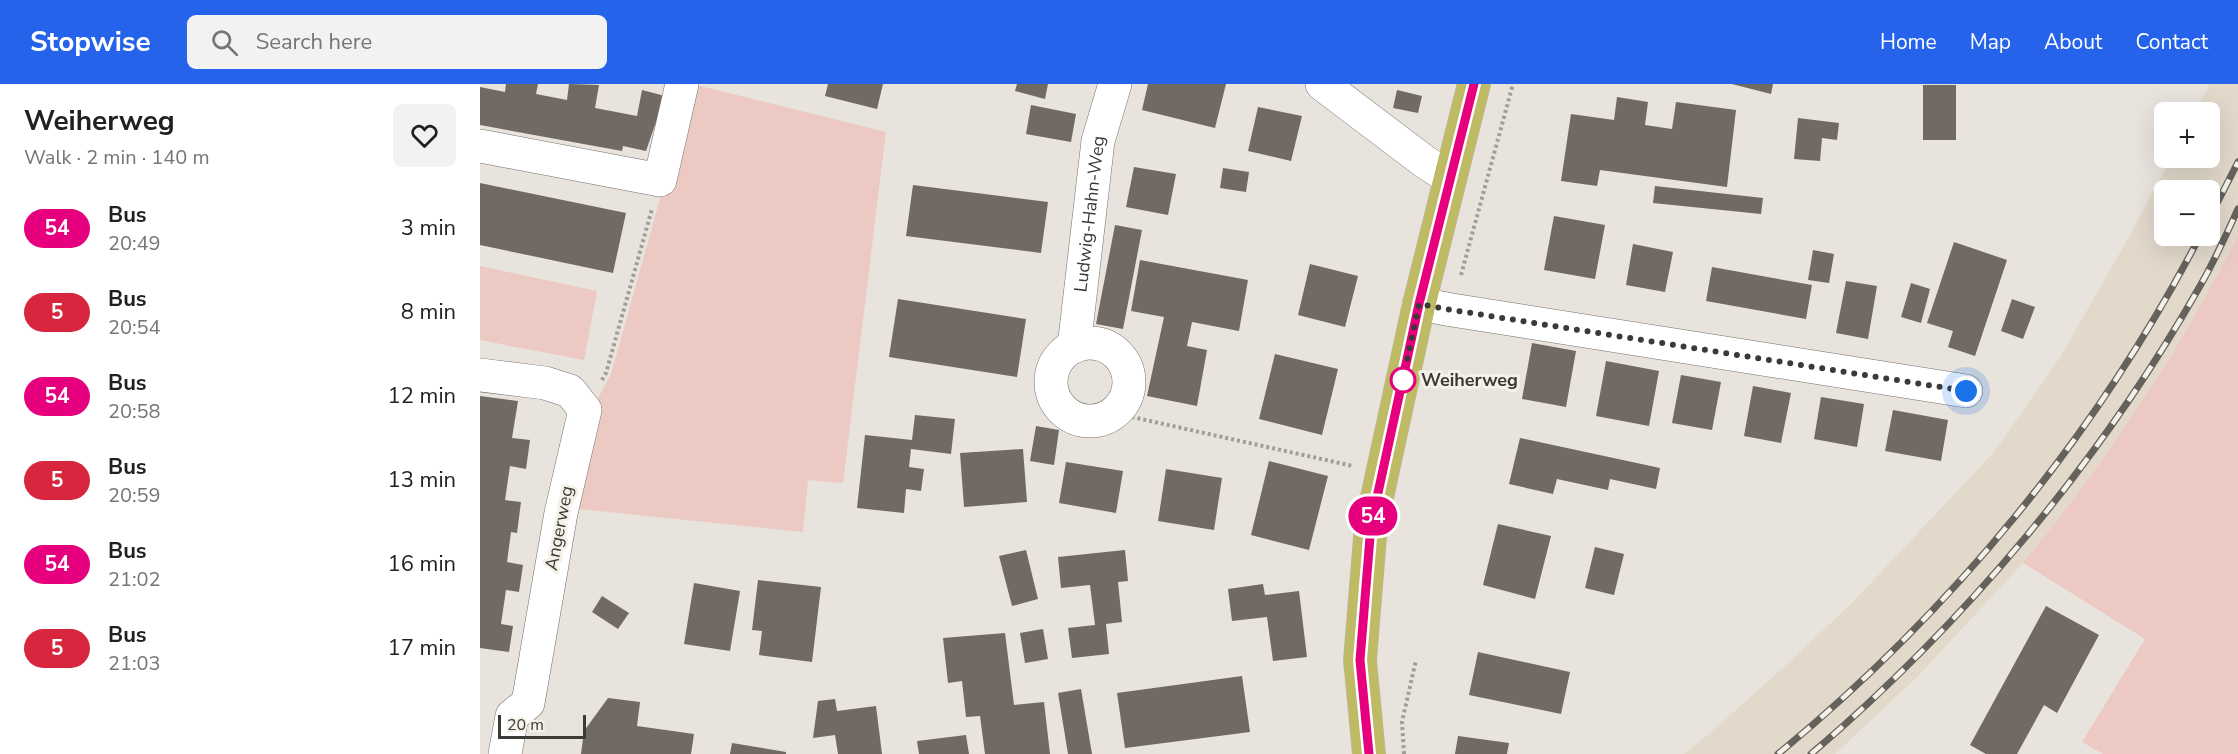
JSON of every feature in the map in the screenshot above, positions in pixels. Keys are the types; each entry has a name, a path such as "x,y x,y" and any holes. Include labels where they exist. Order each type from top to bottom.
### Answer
{"main road":[{"path":"1369,754 1360,660 1371,525 1419,304 1474,84"}],"street":[{"path":"480,146 660,180 682,84"},
{"name":"Ludwig-Hahn-Weg","path":"1074,347 1098,141 1115,84"},
{"path":"1322,84 1425,162 1450,178"},
{"path":"1419,304 1966,391"},
{"path":"1098,344 1110,348 1119,357 1126,367 1128,386 1123,403 1114,412 1103,419 1083,420 1065,412 1057,403 1052,390 1053,371 1063,354 1074,347 1098,344"},
{"path":"480,375 545,383 570,391 585,410"},
{"name":"Angerweg","path":"505,754 512,716 528,703 561,513 585,410"}],"path":[{"path":"585,410 606,373 660,180"},
{"path":"1114,412 1359,468"},
{"path":"1404,754 1402,722 1416,660"}],"shaded area":[{"path":"692,84 886,132 843,483 808,480 803,532 569,508 590,413 611,374"},
{"path":"2210,84 2238,84 2238,236 2210,291 2134,414 2063,515 2023,563 1917,677 1835,754 1684,754 1784,667 1853,602 1994,452 2061,356 2154,190 2154,246 2220,246 2220,180 2159,180 2166,168 2220,168 2220,102 2200,102"},
{"path":"2238,236 2238,754 2103,754 2082,742 2145,639 2023,563 2083,486 2139,406 2191,322"},
{"path":"480,266 597,291 584,360 480,340"}],"building":[{"path":"506,84 538,84 536,94 567,100 569,84 599,85 595,108 637,116 642,90 665,96 646,151 623,146 622,151 480,125 480,87 505,92"},
{"path":"828,84 883,84 877,109 825,96"},
{"path":"1017,84 1048,84 1045,99 1015,91"},
{"path":"1148,84 1226,84 1215,128 1142,110"},
{"path":"1732,84 1773,84 1771,94"},
{"path":"1923,85 1956,85 1956,140 1923,140"},
{"path":"1397,90 1422,96 1418,113 1393,108"},
{"path":"1617,97 1648,102 1645,125 1672,129 1676,102 1736,110 1727,187 1600,170 1597,186 1561,181 1571,114 1614,120"},
{"path":"1031,105 1076,114 1071,142 1026,134"},
{"path":"1258,107 1302,116 1291,161 1248,151"},
{"path":"1798,118 1839,123 1837,140 1822,138 1820,161 1794,159"},
{"path":"1134,167 1176,174 1168,215 1126,207"},
{"path":"1223,168 1249,172 1246,192 1220,188"},
{"path":"480,183 626,213 613,273 480,245"},
{"path":"913,185 1048,202 1041,253 906,236"},
{"path":"1655,186 1763,198 1761,214 1653,203"},
{"path":"1554,216 1605,225 1595,279 1544,270"},
{"path":"1115,225 1142,230 1123,329 1096,324"},
{"path":"1954,242 2007,260 1975,356 1948,347 1953,331 1927,323"},
{"path":"1633,244 1673,252 1665,292 1626,285"},
{"path":"1813,250 1834,254 1829,283 1808,280"},
{"path":"1140,260 1248,280 1239,331 1192,322 1187,346 1207,350 1197,406 1147,396 1164,317 1131,311"},
{"path":"1310,264 1358,276 1345,327 1298,315"},
{"path":"1712,267 1812,285 1806,319 1706,301"},
{"path":"1846,281 1877,286 1868,339 1836,333"},
{"path":"1911,283 1930,289 1921,323 1901,317"},
{"path":"898,299 1026,319 1017,377 889,357"},
{"path":"2012,299 2035,307 2023,339 2001,331"},
{"path":"1532,343 1576,351 1566,407 1522,399"},
{"path":"1275,354 1338,369 1322,435 1259,419"},
{"path":"1606,361 1659,371 1649,426 1596,416"},
{"path":"1681,375 1721,382 1712,430 1672,423"},
{"path":"1753,386 1791,393 1781,443 1744,436"},
{"path":"480,396 518,401 512,438 530,440 526,469 510,466 505,500 521,502 517,533 511,532 507,562 523,565 519,592 506,590 501,624 513,626 509,652 480,648"},
{"path":"1821,397 1864,404 1857,447 1814,439"},
{"path":"1893,410 1948,420 1941,461 1885,451"},
{"path":"915,415 955,419 951,454 911,449 909,467 924,469 921,491 906,489 904,513 857,508 865,435 912,440"},
{"path":"1036,426 1059,430 1054,465 1030,461"},
{"path":"1520,438 1660,468 1656,489 1610,479 1608,490 1557,479 1553,494 1509,484"},
{"path":"1023,449 1027,502 964,507 960,453"},
{"path":"1269,461 1328,476 1309,550 1251,535"},
{"path":"1066,462 1123,471 1116,513 1059,503"},
{"path":"1166,469 1222,478 1214,530 1158,521"},
{"path":"1498,524 1551,536 1535,599 1483,585"},
{"path":"1595,547 1624,554 1614,595 1585,588"},
{"path":"1026,550 1038,599 1012,606 999,556"},
{"path":"1125,550 1128,581 1118,582 1122,622 1106,624 1109,654 1072,658 1068,628 1095,625 1090,585 1061,588 1058,557"},
{"path":"758,580 821,587 812,662 759,655 762,631 752,630"},
{"path":"694,583 740,591 730,651 684,644"},
{"path":"1263,584 1265,595 1299,591 1307,657 1273,661 1267,617 1232,621 1228,589"},
{"path":"602,596 629,613 618,629 592,612"},
{"path":"2046,606 2099,635 2057,713 2044,705 2017,754 1986,754 1970,745"},
{"path":"1043,629 1048,659 1025,663 1020,633"},
{"path":"1005,633 1014,705 1044,702 1050,754 985,754 980,716 966,717 962,681 948,683 943,638"},
{"path":"1478,652 1570,672 1561,714 1469,695"},
{"path":"1242,676 1250,732 1125,748 1117,693"},
{"path":"1081,689 1092,754 1068,754 1058,693"},
{"path":"608,698 640,702 637,726 694,734 691,754 581,754 584,731"},
{"path":"835,699 837,711 876,706 882,754 838,754 835,735 813,738 818,701"},
{"path":"966,735 969,754 919,754 917,741"},
{"path":"1458,736 1509,743 1507,754 1455,754"},
{"path":"732,743 786,752 786,754 730,754"}],"railway":[{"path":"2220,197 2238,162"},
{"path":"1811,754 1868,704 1922,651 2026,537 2074,477 2119,415 2161,351 2205,277 2238,209"},
{"path":"1778,754 1842,699 1902,641 1960,580 2015,516 2067,450 2115,381 2159,310 2194,246"}],"bus line":[{"name":"54","path":"1369,754 1360,660 1371,525 1419,304 1474,84"}],"place":[{"name":"Weiherweg","path":"1403,380"}],"route":[{"path":"1403,380 1419,304 1966,391"}]}
